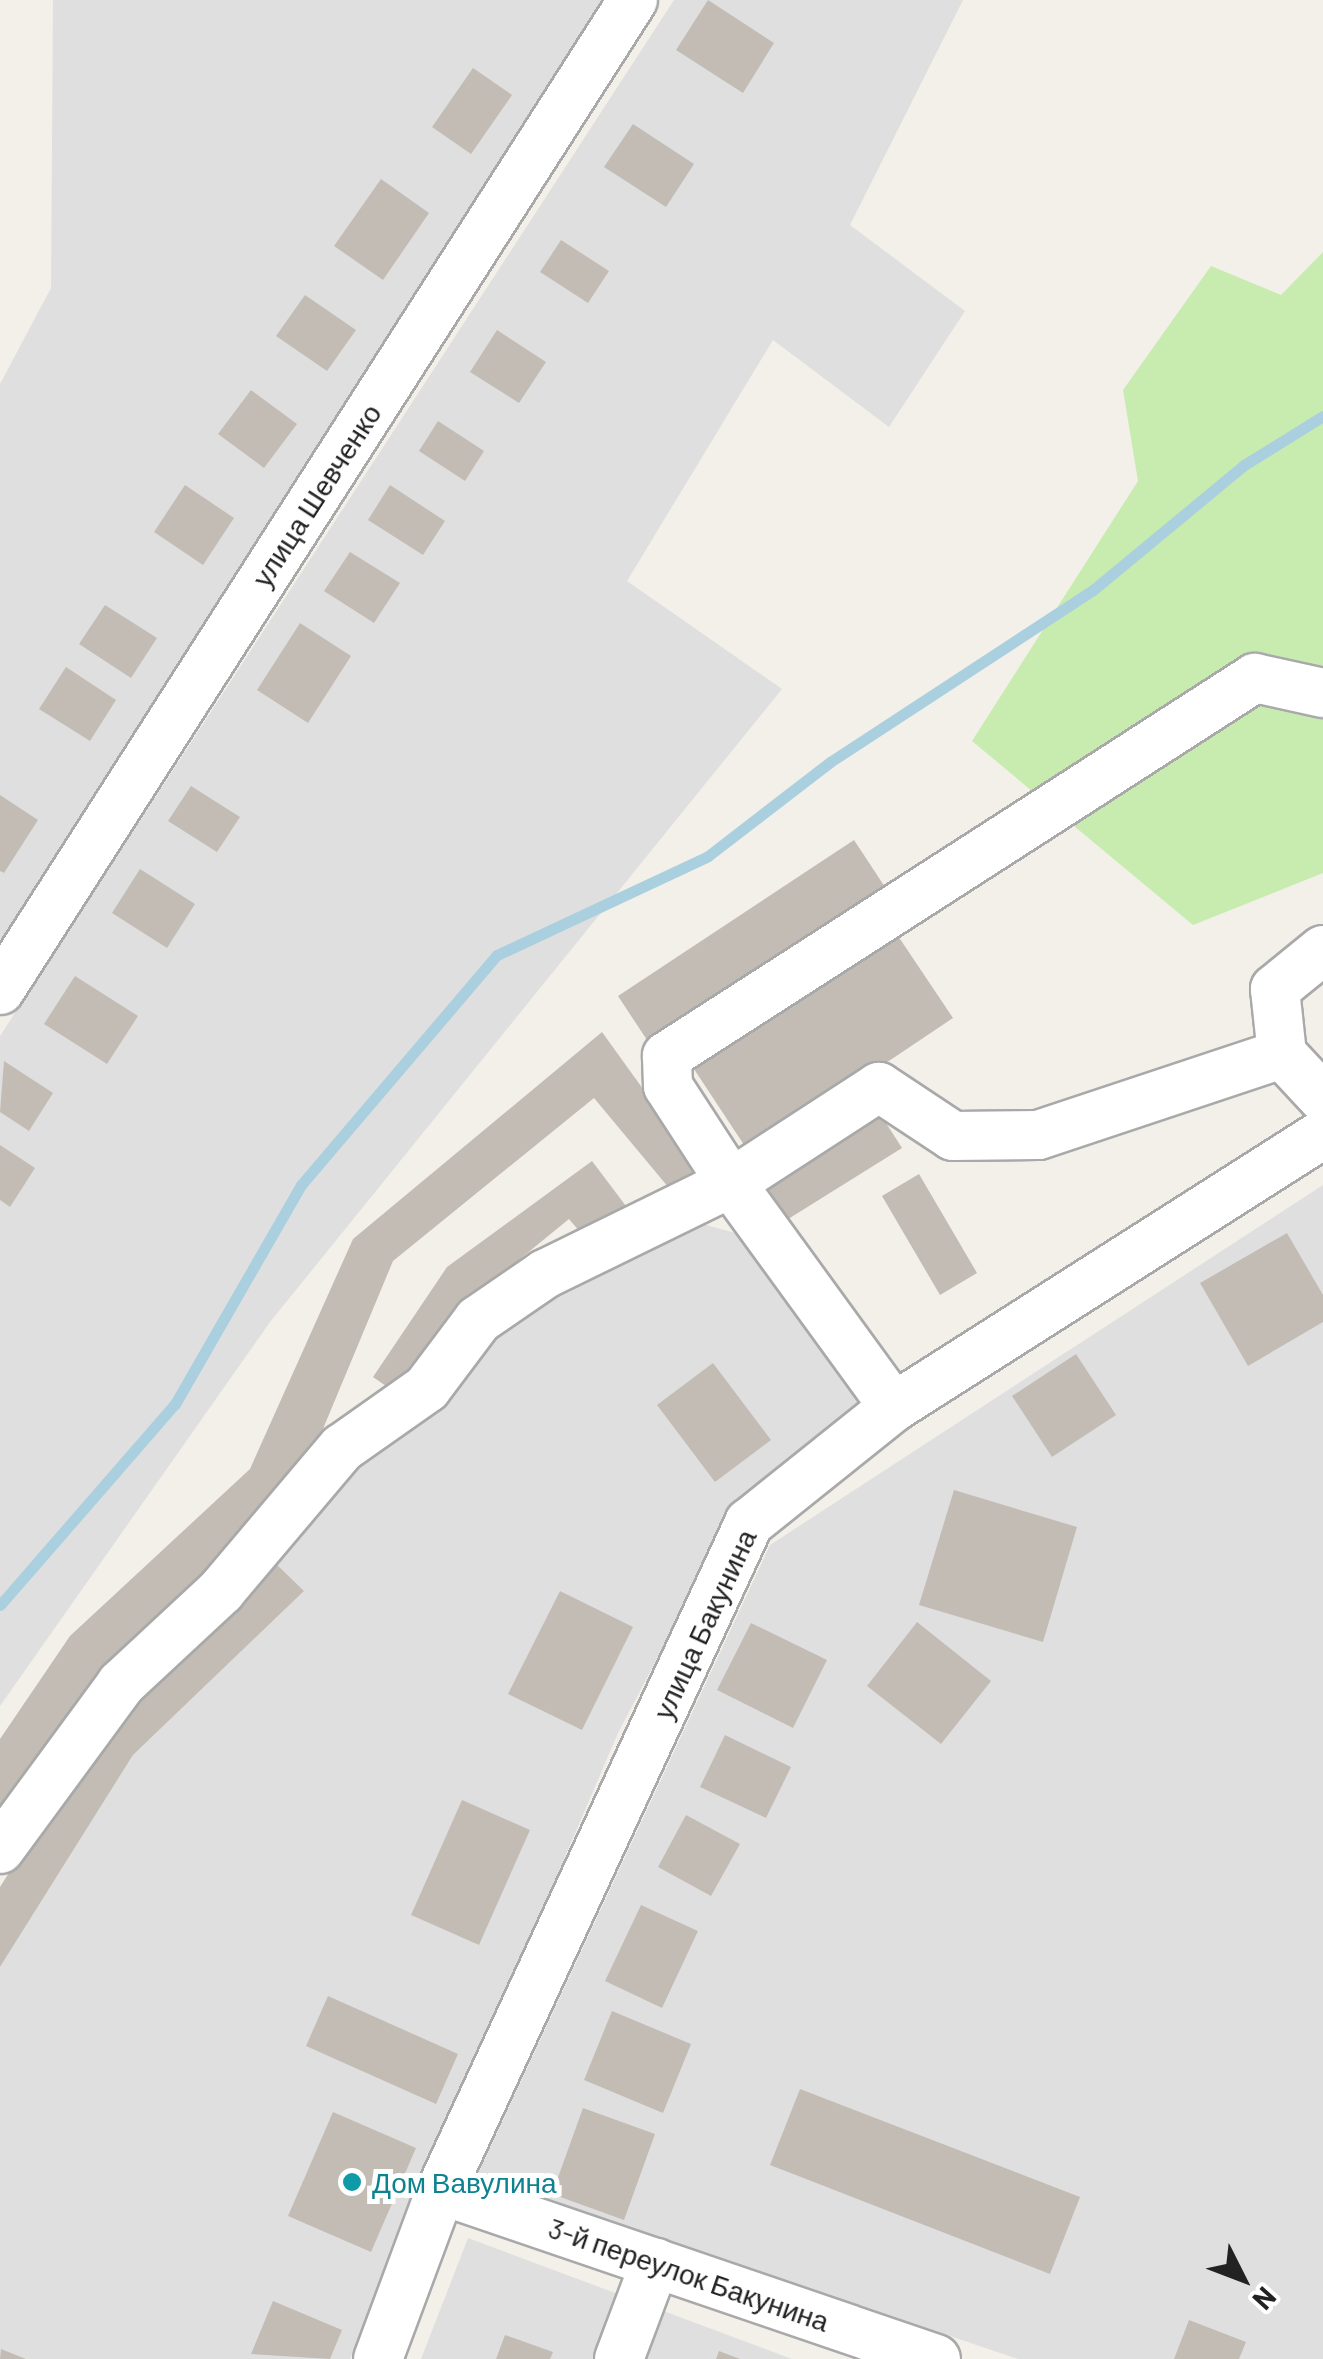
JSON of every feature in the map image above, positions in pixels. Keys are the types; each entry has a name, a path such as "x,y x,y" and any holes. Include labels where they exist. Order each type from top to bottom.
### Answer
{"street":[{"name":"улица Шевченко","path":"0,990 633,0"},
{"path":"894,1407 731,1183 668,1086 667,1056 1255,678 1323,693"},
{"path":"1323,950 1275,988 1282,1054 1323,1098"},
{"path":"0,1849 121,1684 260,1550 342,1448 427,1388 478,1320 545,1274 731,1183 879,1087 954,1136 1038,1136 1282,1054"},
{"name":"улица Бакунина","path":"378,2359 442,2190 749,1523 894,1407 1323,1134"},
{"name":"3-й переулок Бакунина","path":"442,2190 936,2359"},
{"path":"619,2359 654,2263"}],"shaded area":[{"path":"53,0 612,0 0,945 0,384 51,288"},
{"path":"674,0 963,0 850,225 965,311 889,427 773,340 627,581 782,689 270,1322 0,1706 0,1036"},
{"path":"1323,1185 1323,2359 1018,2359 477,2176 770,1545"},
{"path":"688,1220 739,1234 870,1398 736,1508 618,1733 350,2359 0,2359 0,1967 133,1755 303,1592 274,1562 352,1462 491,1333"},
{"path":"468,2238 792,2359 421,2359"}],"green space":[{"path":"1323,252 1323,873 1193,925 972,741 1138,481 1123,390 1211,266 1281,295"}],"building":[{"path":"708,0 774,43 743,93 676,50"},
{"path":"473,68 512,95 471,154 432,127"},
{"path":"633,124 694,164 666,207 604,167"},
{"path":"381,179 429,213 383,280 334,246"},
{"path":"561,240 609,271 588,303 540,272"},
{"path":"305,295 356,330 327,371 276,336"},
{"path":"497,330 546,362 519,403 470,372"},
{"path":"251,390 297,424 264,468 218,434"},
{"path":"438,421 484,451 465,481 419,451"},
{"path":"185,485 234,518 203,565 154,532"},
{"path":"390,485 445,521 423,555 368,520"},
{"path":"350,552 400,583 374,623 324,591"},
{"path":"105,605 157,638 131,678 79,644"},
{"path":"300,623 351,656 308,723 257,690"},
{"path":"66,667 116,700 90,741 39,709"},
{"path":"191,786 240,817 217,852 168,821"},
{"path":"0,795 38,820 4,873 0,871"},
{"path":"854,840 885,887 649,1043 618,996"},
{"path":"140,869 195,904 167,948 112,913"},
{"path":"892,927 953,1018 750,1154 690,1063"},
{"path":"75,976 138,1016 107,1064 44,1024"},
{"path":"602,1032 702,1171 674,1194 594,1098 393,1261 300,1484 107,1662 0,1818 0,1739 70,1636 250,1469 353,1239"},
{"path":"4,1061 53,1093 29,1131 0,1112"},
{"path":"877,1109 902,1148 785,1221 761,1182"},
{"path":"0,1145 35,1168 10,1207 0,1200"},
{"path":"592,1161 632,1214 586,1239 569,1219 477,1294 402,1397 373,1377 447,1267"},
{"path":"919,1174 977,1273 940,1295 882,1196"},
{"path":"1287,1233 1323,1295 1323,1322 1248,1366 1200,1283"},
{"path":"1076,1354 1116,1415 1052,1457 1012,1396"},
{"path":"713,1363 771,1440 715,1482 657,1405"},
{"path":"954,1490 1077,1527 1043,1642 919,1605"},
{"path":"274,1562 304,1591 133,1755 0,1967 0,1887 101,1727"},
{"path":"560,1591 633,1627 582,1730 508,1694"},
{"path":"917,1622 991,1681 941,1744 867,1686"},
{"path":"751,1623 827,1660 793,1728 717,1690"},
{"path":"725,1735 791,1767 766,1818 700,1787"},
{"path":"462,1800 530,1830 479,1945 411,1915"},
{"path":"686,1815 740,1844 711,1896 658,1867"},
{"path":"641,1905 698,1931 662,2008 605,1981"},
{"path":"328,1996 458,2054 436,2104 306,2046"},
{"path":"612,2011 691,2044 663,2113 584,2080"},
{"path":"800,2089 1080,2197 1050,2274 770,2165"},
{"path":"583,2108 655,2134 624,2220 552,2194"},
{"name":"Дом Вавулина","path":"333,2112 416,2148 371,2252 288,2216"},
{"path":"273,2301 342,2330 330,2359 251,2354"},
{"path":"1189,2320 1246,2342 1239,2359 1174,2359"},
{"path":"505,2335 553,2352 550,2359 496,2359"},
{"path":"1,2349 26,2359 0,2359"},
{"path":"719,2351 740,2359 716,2359"}],"waterway":[{"path":"0,1605 175,1404 301,1185 497,955 708,856 830,762 1093,590 1244,465 1323,416"}],"place":[{"name":"Дом Вавулина","path":"352,2182"}]}
